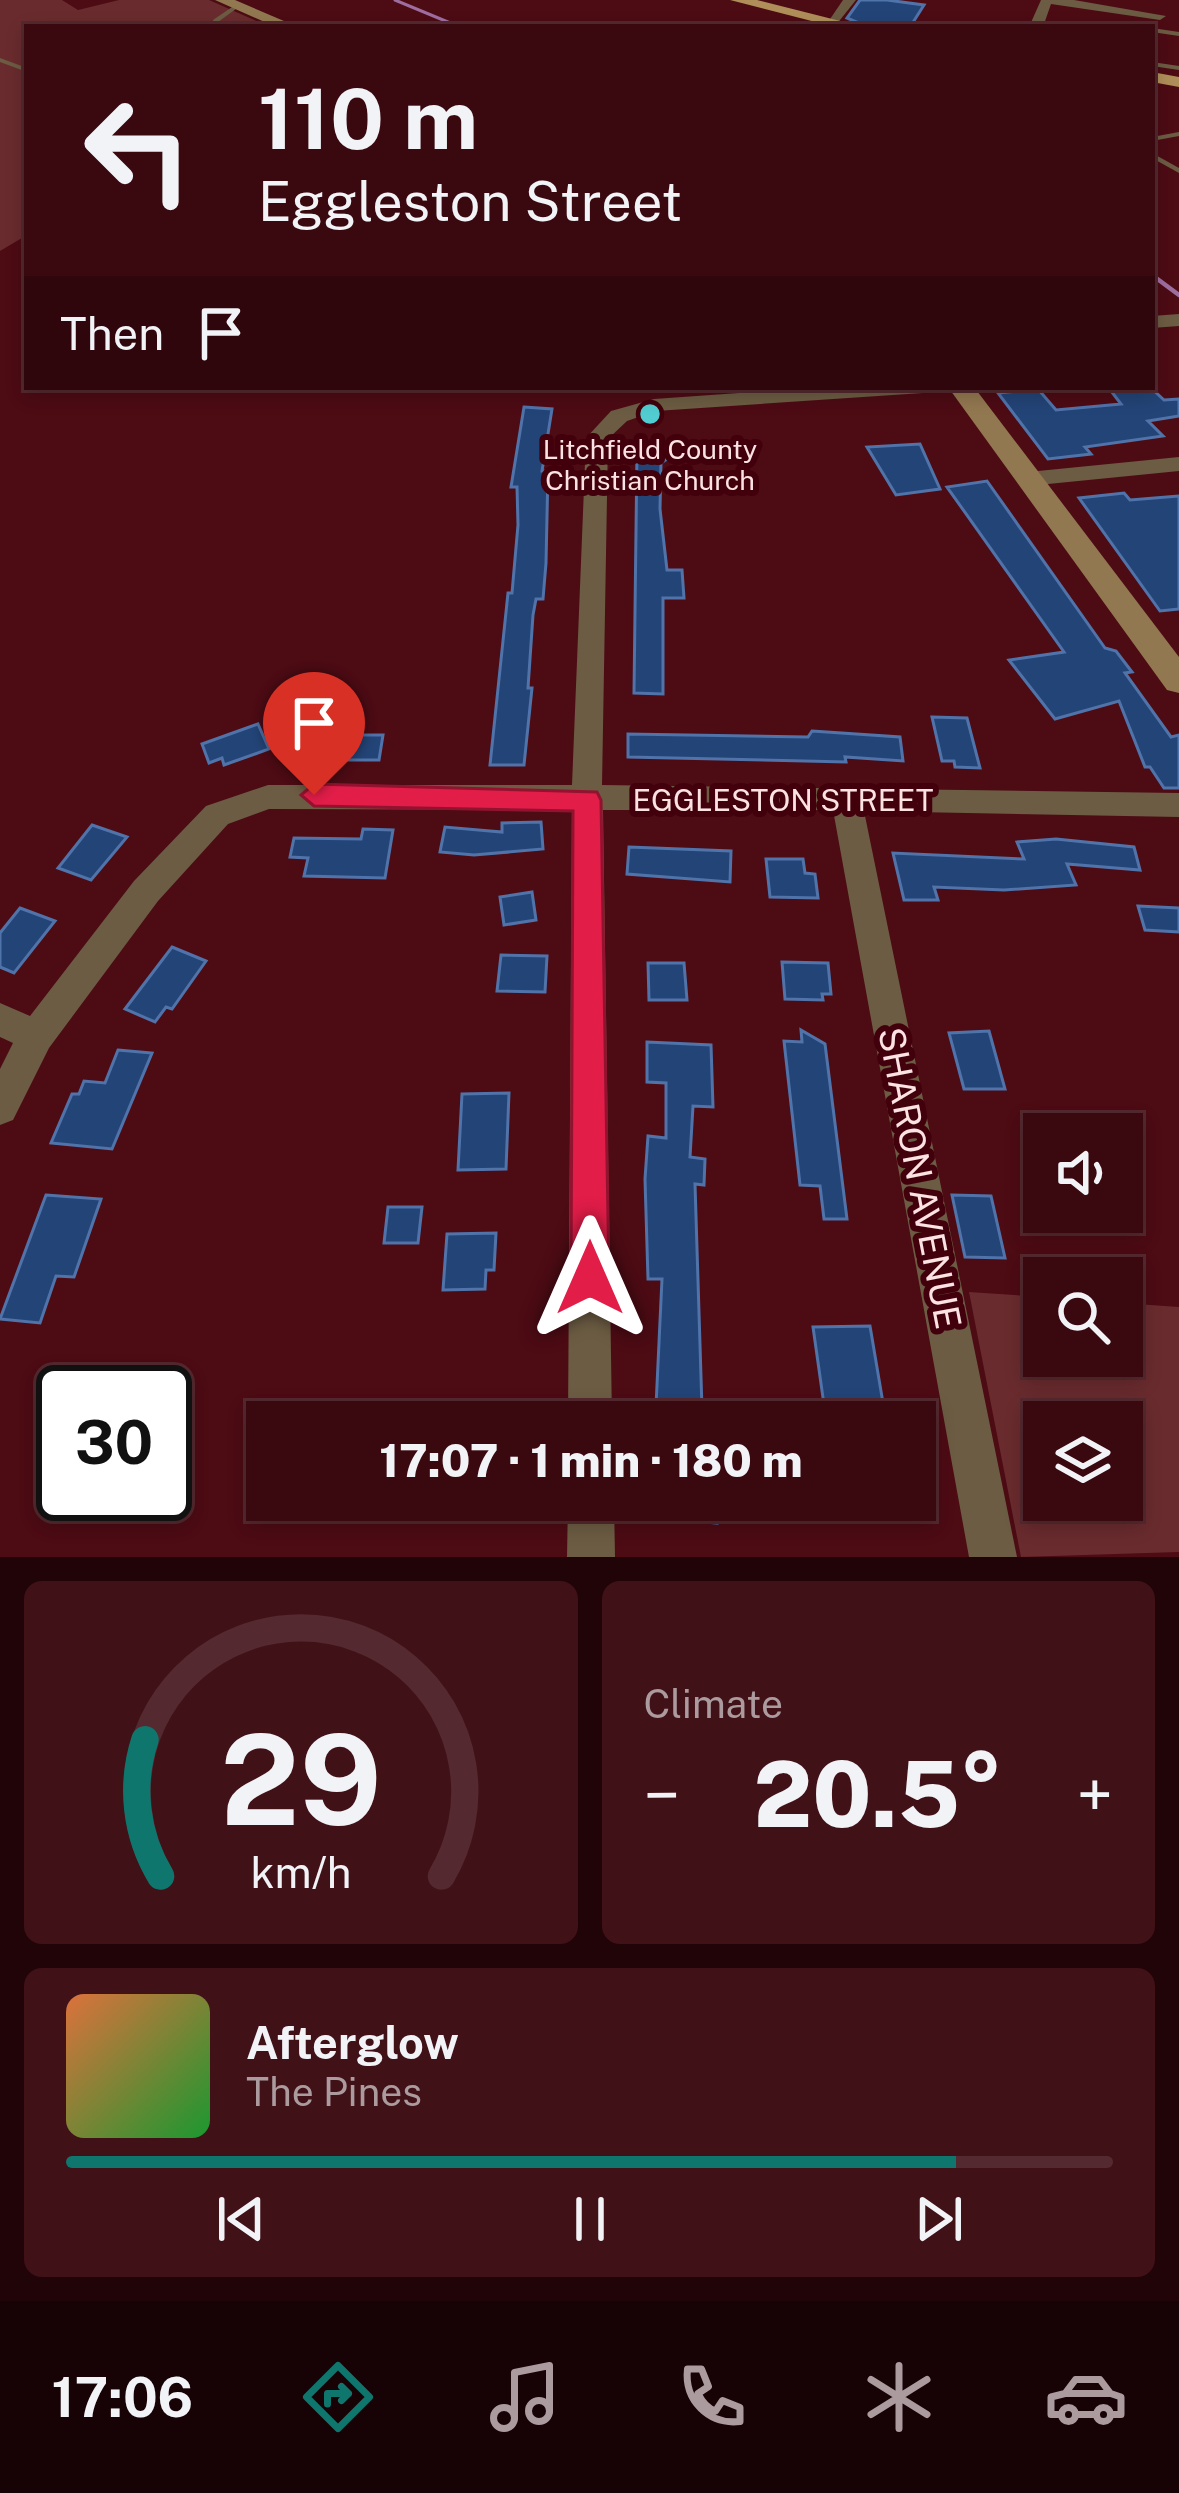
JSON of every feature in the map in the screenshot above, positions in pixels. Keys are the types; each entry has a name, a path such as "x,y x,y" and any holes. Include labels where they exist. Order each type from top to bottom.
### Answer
{"main road":[{"path":"737,0 841,24"}],"street":[{"path":"831,22 850,0"},
{"path":"1037,24 1047,0 1179,7"},
{"path":"230,3 282,24"},
{"path":"590,1401 587,800 597,438 620,416 654,405 878,390"},
{"path":"963,390 1179,681"},
{"path":"1028,479 1179,464"},
{"name":"EGGLESTON STREET","path":"0,1107 36,1036 146,891 218,814 268,797 846,798 1179,805"},
{"name":"SHARON AVENUE","path":"846,798 994,1557"},
{"path":"0,1020 36,1036"},
{"path":"591,1521 591,1557"}],"shaded area":[{"path":"0,0 62,0 78,10 119,0 209,0 263,24 24,24 24,237 0,251"},
{"path":"969,1292 1023,1296 1023,1377 1143,1377 1143,1304 1179,1307 1179,1552 1021,1557"}],"building":[{"path":"860,0 924,5 912,24 861,24 847,18"},
{"path":"1039,390 1056,410 1121,404 1110,390 1153,390 1164,400 1179,399 1179,416 1148,421 1163,436 1085,447 1091,454 1048,459 998,393"},
{"path":"524,407 552,409 542,471 548,471 543,599 536,599 533,615 524,765 490,765 508,593 512,593 518,525 517,487 511,487"},
{"path":"650,442 673,455 661,463 660,509 667,570 682,570 684,598 663,598 663,694 634,693 637,450"},
{"path":"920,444 940,489 896,495 867,447"},
{"path":"987,481 1105,648 1116,651 1132,672 1125,673 1171,737 1179,735 1179,788 1164,788 1150,767 1145,767 1119,701 1055,719 1009,660 1064,652 947,487"},
{"path":"1124,493 1130,500 1179,496 1179,609 1160,611 1079,498"},
{"path":"932,717 967,718 980,768 942,761"},
{"path":"258,724 269,749 224,765 222,758 209,763 202,744"},
{"path":"812,731 900,737 903,761 628,757 628,734 808,737"},
{"path":"352,735 383,735 379,760 347,760"},
{"path":"541,822 543,849 474,855 440,852 445,827 502,832 502,823"},
{"path":"92,825 127,837 91,880 58,868"},
{"path":"363,829 393,830 385,878 304,876 308,858 290,857 294,838 361,839"},
{"path":"1056,839 1134,847 1140,870 1067,864 1076,885 1004,890 934,887 938,900 904,900 893,853 1024,859 1017,842"},
{"path":"629,847 731,851 730,882 627,874"},
{"path":"766,859 803,859 805,873 815,874 818,898 770,897"},
{"path":"532,892 536,920 504,925 500,897"},
{"path":"1138,906 1179,908 1179,932 1145,930"},
{"path":"20,908 55,921 14,973 0,967 0,933"},
{"path":"172,947 206,961 172,1009 166,1007 155,1022 125,1009"},
{"path":"501,955 547,956 545,992 497,991"},
{"path":"782,962 828,963 831,994 822,994 823,1000 785,999"},
{"path":"648,963 684,963 687,1000 649,1000"},
{"path":"801,1030 825,1044 847,1219 824,1219 820,1186 800,1185 784,1041 802,1042"},
{"path":"989,1031 1005,1089 964,1089 949,1033"},
{"path":"647,1042 711,1045 713,1107 693,1106 690,1157 705,1159 704,1185 695,1184 702,1401 656,1401 662,1279 648,1279 645,1179 648,1136 666,1138 666,1083 647,1082"},
{"path":"118,1050 152,1053 112,1149 51,1143 72,1094 79,1094 84,1081 105,1083"},
{"path":"509,1093 506,1169 458,1170 462,1094"},
{"path":"46,1195 101,1199 74,1277 56,1276 40,1323 0,1319"},
{"path":"952,1195 991,1196 1005,1258 965,1257"},
{"path":"388,1207 422,1207 418,1243 384,1243"},
{"path":"496,1233 494,1270 486,1270 485,1289 443,1290 447,1234"},
{"path":"870,1326 883,1401 823,1401 813,1327"}],"waterway":[{"path":"395,0 453,24"},
{"path":"1155,277 1179,295"}],"place":[{"name":"Litchfield County Christian Church","path":"650,414"}],"route":[{"path":"314,795 587,800 590,1278"}]}
